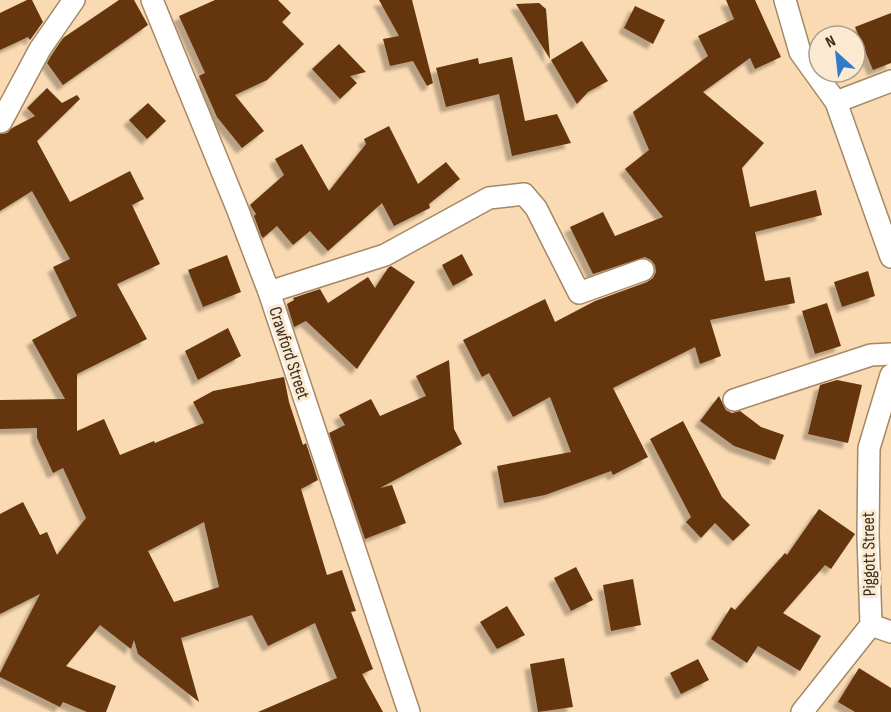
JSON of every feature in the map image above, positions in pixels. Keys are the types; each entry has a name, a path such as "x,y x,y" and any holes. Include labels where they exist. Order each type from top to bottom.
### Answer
{"street":[{"path":"1,122 40,49 74,0"},
{"name":"Crawford Street","path":"152,0 269,292 409,712"},
{"path":"785,0 800,52 837,102 891,256"},
{"path":"837,102 891,81"},
{"path":"269,292 385,255 489,198 524,194 536,208 579,293 643,270"},
{"path":"735,400 871,355 891,354"},
{"name":"Piggott Street","path":"871,625 868,536 869,448 891,375"},
{"path":"802,712 871,625 891,632"}],"building":[{"path":"27,0 32,0 43,22 30,40 28,37 0,50 0,13"},
{"path":"119,0 134,0 148,25 63,85 47,63 51,56 63,38"},
{"path":"215,0 278,0 291,13 282,22 304,44 267,80 235,95 264,131 242,148 217,117 199,76 205,73 179,16"},
{"path":"379,0 412,0 433,83 427,86 413,61 390,66 383,39 399,36"},
{"path":"726,0 755,0 781,57 755,69 750,58 703,92 764,143 742,168 750,207 816,190 822,215 755,232 765,281 790,277 795,303 710,320 721,356 700,364 695,347 613,388 648,457 613,475 611,471 545,495 504,503 497,466 571,452 550,397 513,417 489,373 482,377 463,340 545,299 555,322 595,301 653,278 656,272 655,265 645,257 593,274 570,227 603,212 615,236 663,217 625,169 649,150 633,112 708,56 698,36 734,19"},
{"path":"539,3 546,9 550,59 516,4"},
{"path":"635,6 665,20 653,44 624,28"},
{"path":"891,13 891,63 873,70 867,56 867,24 863,24"},
{"path":"582,41 608,81 588,92 577,104 551,60"},
{"path":"339,44 366,72 350,76 357,83 340,99 312,69"},
{"path":"512,57 525,121 557,114 571,143 512,156 499,94 446,107 436,68 478,58 479,64"},
{"path":"47,88 62,103 77,95 80,99 37,141 70,202 130,171 144,199 132,205 160,264 117,284 147,339 77,374 77,431 104,419 120,455 204,423 193,402 213,391 284,377 289,402 303,445 306,443 318,480 301,489 327,575 342,570 356,611 351,612 373,669 362,674 383,712 258,712 337,678 315,623 268,646 252,615 181,638 199,702 138,654 134,640 131,649 100,625 66,666 116,686 106,712 87,712 63,702 60,707 0,677 40,594 0,614 0,514 23,502 40,535 47,532 57,555 86,518 63,468 53,473 37,438 37,428 0,429 0,400 65,399 32,340 77,316 53,267 70,259 32,191 0,211 0,134 7,133 35,116 27,108","holes":["204,522 219,587 174,602 148,551"]},
{"path":"148,103 166,121 147,139 129,120"},
{"path":"389,126 418,184 446,162 460,179 429,204 430,208 394,226 382,203 328,251 310,231 293,245 277,226 263,238 254,216 256,214 250,205 284,175 275,159 302,144 329,191 366,144 364,139"},
{"path":"462,254 473,275 453,286 442,265"},
{"path":"227,255 241,292 203,307 188,270"},
{"path":"391,266 415,282 357,369 306,321 294,327 287,304 294,300 293,298 320,289 328,303 368,277 375,288"},
{"path":"868,271 875,296 842,307 834,282"},
{"path":"827,303 841,346 815,354 802,311"},
{"path":"228,328 241,356 198,380 185,351"},
{"path":"449,360 454,429 462,444 380,488 392,485 406,523 365,539 329,433 345,425 339,415 371,399 380,416 426,396 416,376"},
{"path":"837,380 862,385 848,443 808,434 820,385"},
{"path":"719,396 726,410 732,413 740,411 761,427 784,435 775,460 734,446 700,421"},
{"path":"683,421 722,497 750,525 733,541 715,523 701,538 686,522 691,517 650,439"},
{"path":"819,509 855,534 831,569 825,565 783,613 821,636 800,671 758,646 747,663 711,639 731,607 735,610 785,553 787,555"},
{"path":"576,567 593,600 571,611 554,578"},
{"path":"633,579 641,625 611,631 603,585"},
{"path":"507,606 525,635 497,649 480,622"},
{"path":"564,658 573,707 538,712 530,664"},
{"path":"698,659 709,680 681,694 670,673"},
{"path":"859,668 891,688 891,712 855,712 838,702"}]}
